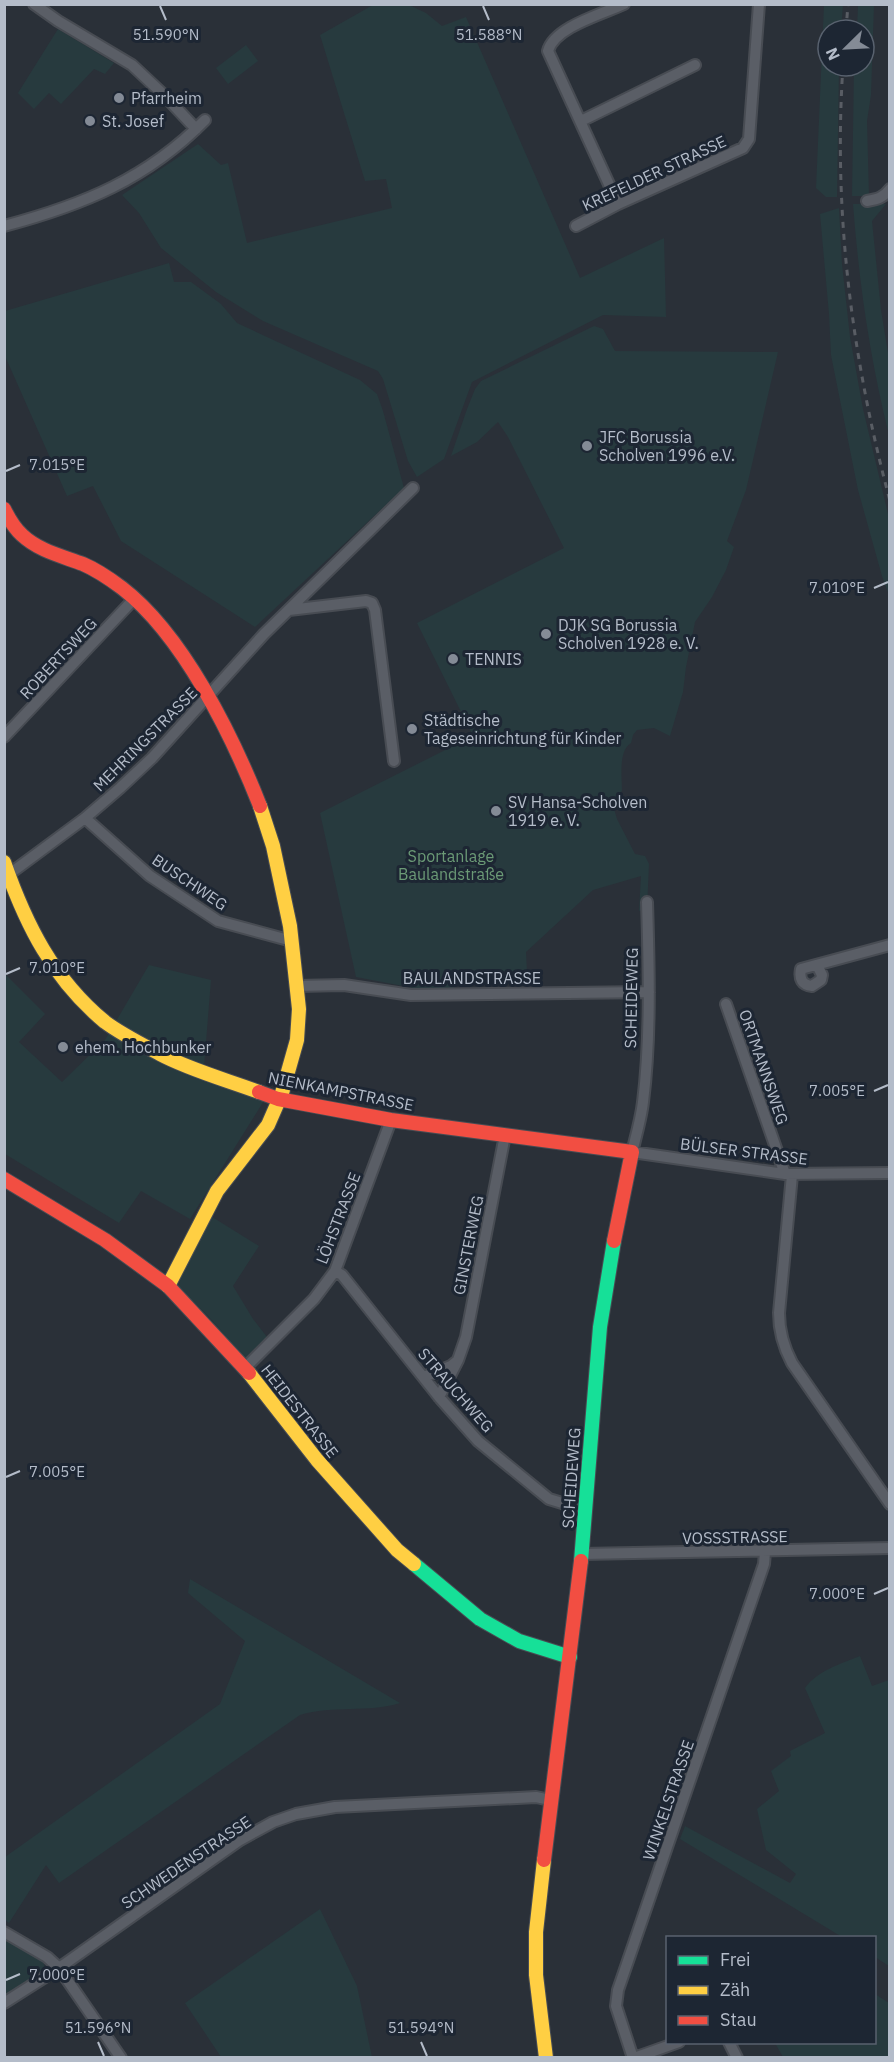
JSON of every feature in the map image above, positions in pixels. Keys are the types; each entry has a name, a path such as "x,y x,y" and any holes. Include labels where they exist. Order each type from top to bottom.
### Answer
{"street":[{"path":"34,4 132,65 196,129"},
{"path":"618,204 549,54 549,44 564,30 624,4"},
{"name":"KREFELDER STRASSE","path":"576,226 618,204 743,148 749,139 759,4"},
{"path":"581,121 695,65"},
{"path":"4,226 44,216 112,189 162,157 205,120"},
{"path":"867,201 885,196 890,189"},
{"name":"MEHRINGSTRASSE","path":"6,872 85,818 152,758 246,653 413,488"},
{"path":"5,513 21,537 37,547 99,573 146,609 167,635 209,696 246,770 268,828 282,878 297,986 299,1018 296,1048 264,1131 217,1190 168,1286"},
{"name":"ROBERTSWEG","path":"4,737 134,599"},
{"path":"289,609 366,601 372,603 375,610 394,762"},
{"name":"BUSCHWEG","path":"85,818 150,876 218,921 292,942"},
{"name":"NIENKAMPSTRASSE","path":"6,872 41,949 74,993 107,1023 162,1055 278,1099 391,1120 632,1152"},
{"name":"SCHEIDEWEG","path":"546,2058 536,1975 535,1937 550,1794 582,1554 600,1327 606,1280 643,1103 649,954 647,902"},
{"path":"817,965 890,945"},
{"name":"BAULANDSTRASSE","path":"297,986 344,985 411,995 648,992"},
{"name":"ORTMANNSWEG","path":"726,1004 788,1174"},
{"name":"LÖHSTRASSE","path":"245,1368 314,1299 335,1271 391,1120"},
{"name":"GINSTERWEG","path":"440,1397 458,1360 466,1337 505,1135"},
{"name":"BÜLSER STRASSE","path":"632,1152 788,1174 890,1173"},
{"path":"788,1174 779,1312 782,1343 793,1365 890,1504"},
{"name":"HEIDESTRASSE","path":"4,1179 105,1240 168,1286 245,1368 317,1460 397,1550 480,1619 519,1641 570,1657"},
{"name":"STRAUCHWEG","path":"335,1271 342,1275 478,1441 549,1499 573,1506"},
{"path":"424,1377 451,1366 458,1360"},
{"name":"VOSSSTRASSE","path":"582,1554 890,1548"},
{"name":"WINKELSTRASSE","path":"634,2058 616,2006 618,1990 764,1564 765,1552"},
{"name":"SCHWEDENSTRASSE","path":"4,2003 59,1968 240,1840 283,1818 335,1807 536,1797 550,1794"},
{"path":"4,1932 47,1957 59,1968 121,2058"},
{"path":"634,2058 677,2044"},
{"path":"730,2044 737,2058"}],"green space":[{"path":"373,5 409,5 426,13 442,26 466,17 580,278 664,238 666,317 603,315 472,382 444,459 417,477 408,461 383,379 378,371 263,321 216,292 161,248 139,213 122,195 198,144 221,165 228,163 247,243 392,208 386,179 365,181 320,35"},
{"path":"824,5 843,5 842,18 823,18"},
{"path":"858,5 874,5 874,18 857,18"},
{"path":"58,29 114,63 105,74 94,69 61,104 49,93 34,109 18,93"},
{"path":"246,45 258,61 228,84 216,68"},
{"path":"821,78 839,78 837,197 826,197 816,188"},
{"path":"854,78 872,78 867,121 869,196 852,196"},
{"path":"853,204 886,204 872,221 881,310 889,359 889,435 866,321"},
{"path":"839,208 850,337 863,409 889,518 889,595 858,490 831,355 820,214"},
{"path":"169,263 174,282 191,282 221,304 237,323 360,380 377,394 404,488 255,627 121,541 93,486 67,496 5,356 5,311"},
{"name":"Sportanlage Baulandstraße","path":"594,326 603,329 615,351 778,352 746,490 727,541 734,547 726,570 712,597 695,622 683,692 670,736 654,728 637,730 622,758 622,791 612,802 617,819 635,854 645,856 649,864 647,909 639,911 641,876 593,890 526,952 527,972 456,970 454,989 419,989 356,977 320,813 473,736 417,623 564,548 508,437 498,422 477,442 451,456 467,409 481,381"},
{"path":"149,965 211,980 204,1067 272,1088 190,1219 141,1191 119,1223 5,1154 4,973 45,1014 19,1042 62,1082 105,1040"},
{"path":"209,1215 259,1246 233,1286 267,1337 245,1358 208,1316 177,1286"},
{"path":"190,1579 400,1703 376,1708 325,1710 300,1715 59,1883 46,1865 9,1923 5,1920 5,1857 220,1704 245,1641 188,1593"},
{"path":"860,1656 872,1686 889,1680 889,1966 876,1958 876,1936 840,1936 680,1839 685,1826 790,1883 796,1874 766,1850 757,1809 779,1791 771,1771 791,1756 790,1751 825,1733 805,1688 816,1677"},
{"path":"320,1909 357,1986 372,2057 221,2057 185,2003"},
{"path":"4,1939 43,1962 45,1967 42,1974 4,1998"},
{"path":"876,1995 889,2003 889,2057 783,2057 776,2044 876,2044"}],"railway":[{"path":"847,18 848,4"},
{"path":"843,78 841,176 848,285 865,394 890,501"}],"traffic: fast":[{"path":"581,1561 600,1327 614,1241"},
{"path":"414,1564 480,1619 519,1641 570,1657"}],"traffic: slow":[{"path":"168,1286 217,1191 268,1125 282,1093 297,1040 299,1009 290,926 273,846 260,806"},
{"path":"4,862 22,908 43,949 70,988 105,1022 172,1060 259,1092"},
{"path":"249,1373 317,1460 397,1550 414,1564"},
{"path":"544,1860 536,1932 536,1975 546,2058"}],"traffic: jam":[{"path":"4,509 14,526 29,541 88,566 108,578 144,608 165,632 185,659 220,718 260,806"},
{"path":"259,1092 278,1099 391,1120 632,1152 614,1241"},
{"path":"4,1179 105,1240 168,1286 249,1373"},
{"path":"544,1860 581,1561"}],"place":[{"name":"Pfarrheim","path":"119,98"},
{"name":"St. Josef","path":"90,121"},
{"name":"JFC Borussia Scholven 1996 e.V.","path":"587,446"},
{"name":"DJK SG Borussia Scholven 1928 e. V.","path":"546,634"},
{"name":"TENNIS","path":"453,659"},
{"name":"Städtische Tageseinrichtung für Kinder","path":"412,729"},
{"name":"SV Hansa-Scholven 1919 e. V.","path":"496,811"},
{"name":"ehem. Hochbunker","path":"63,1047"}]}
